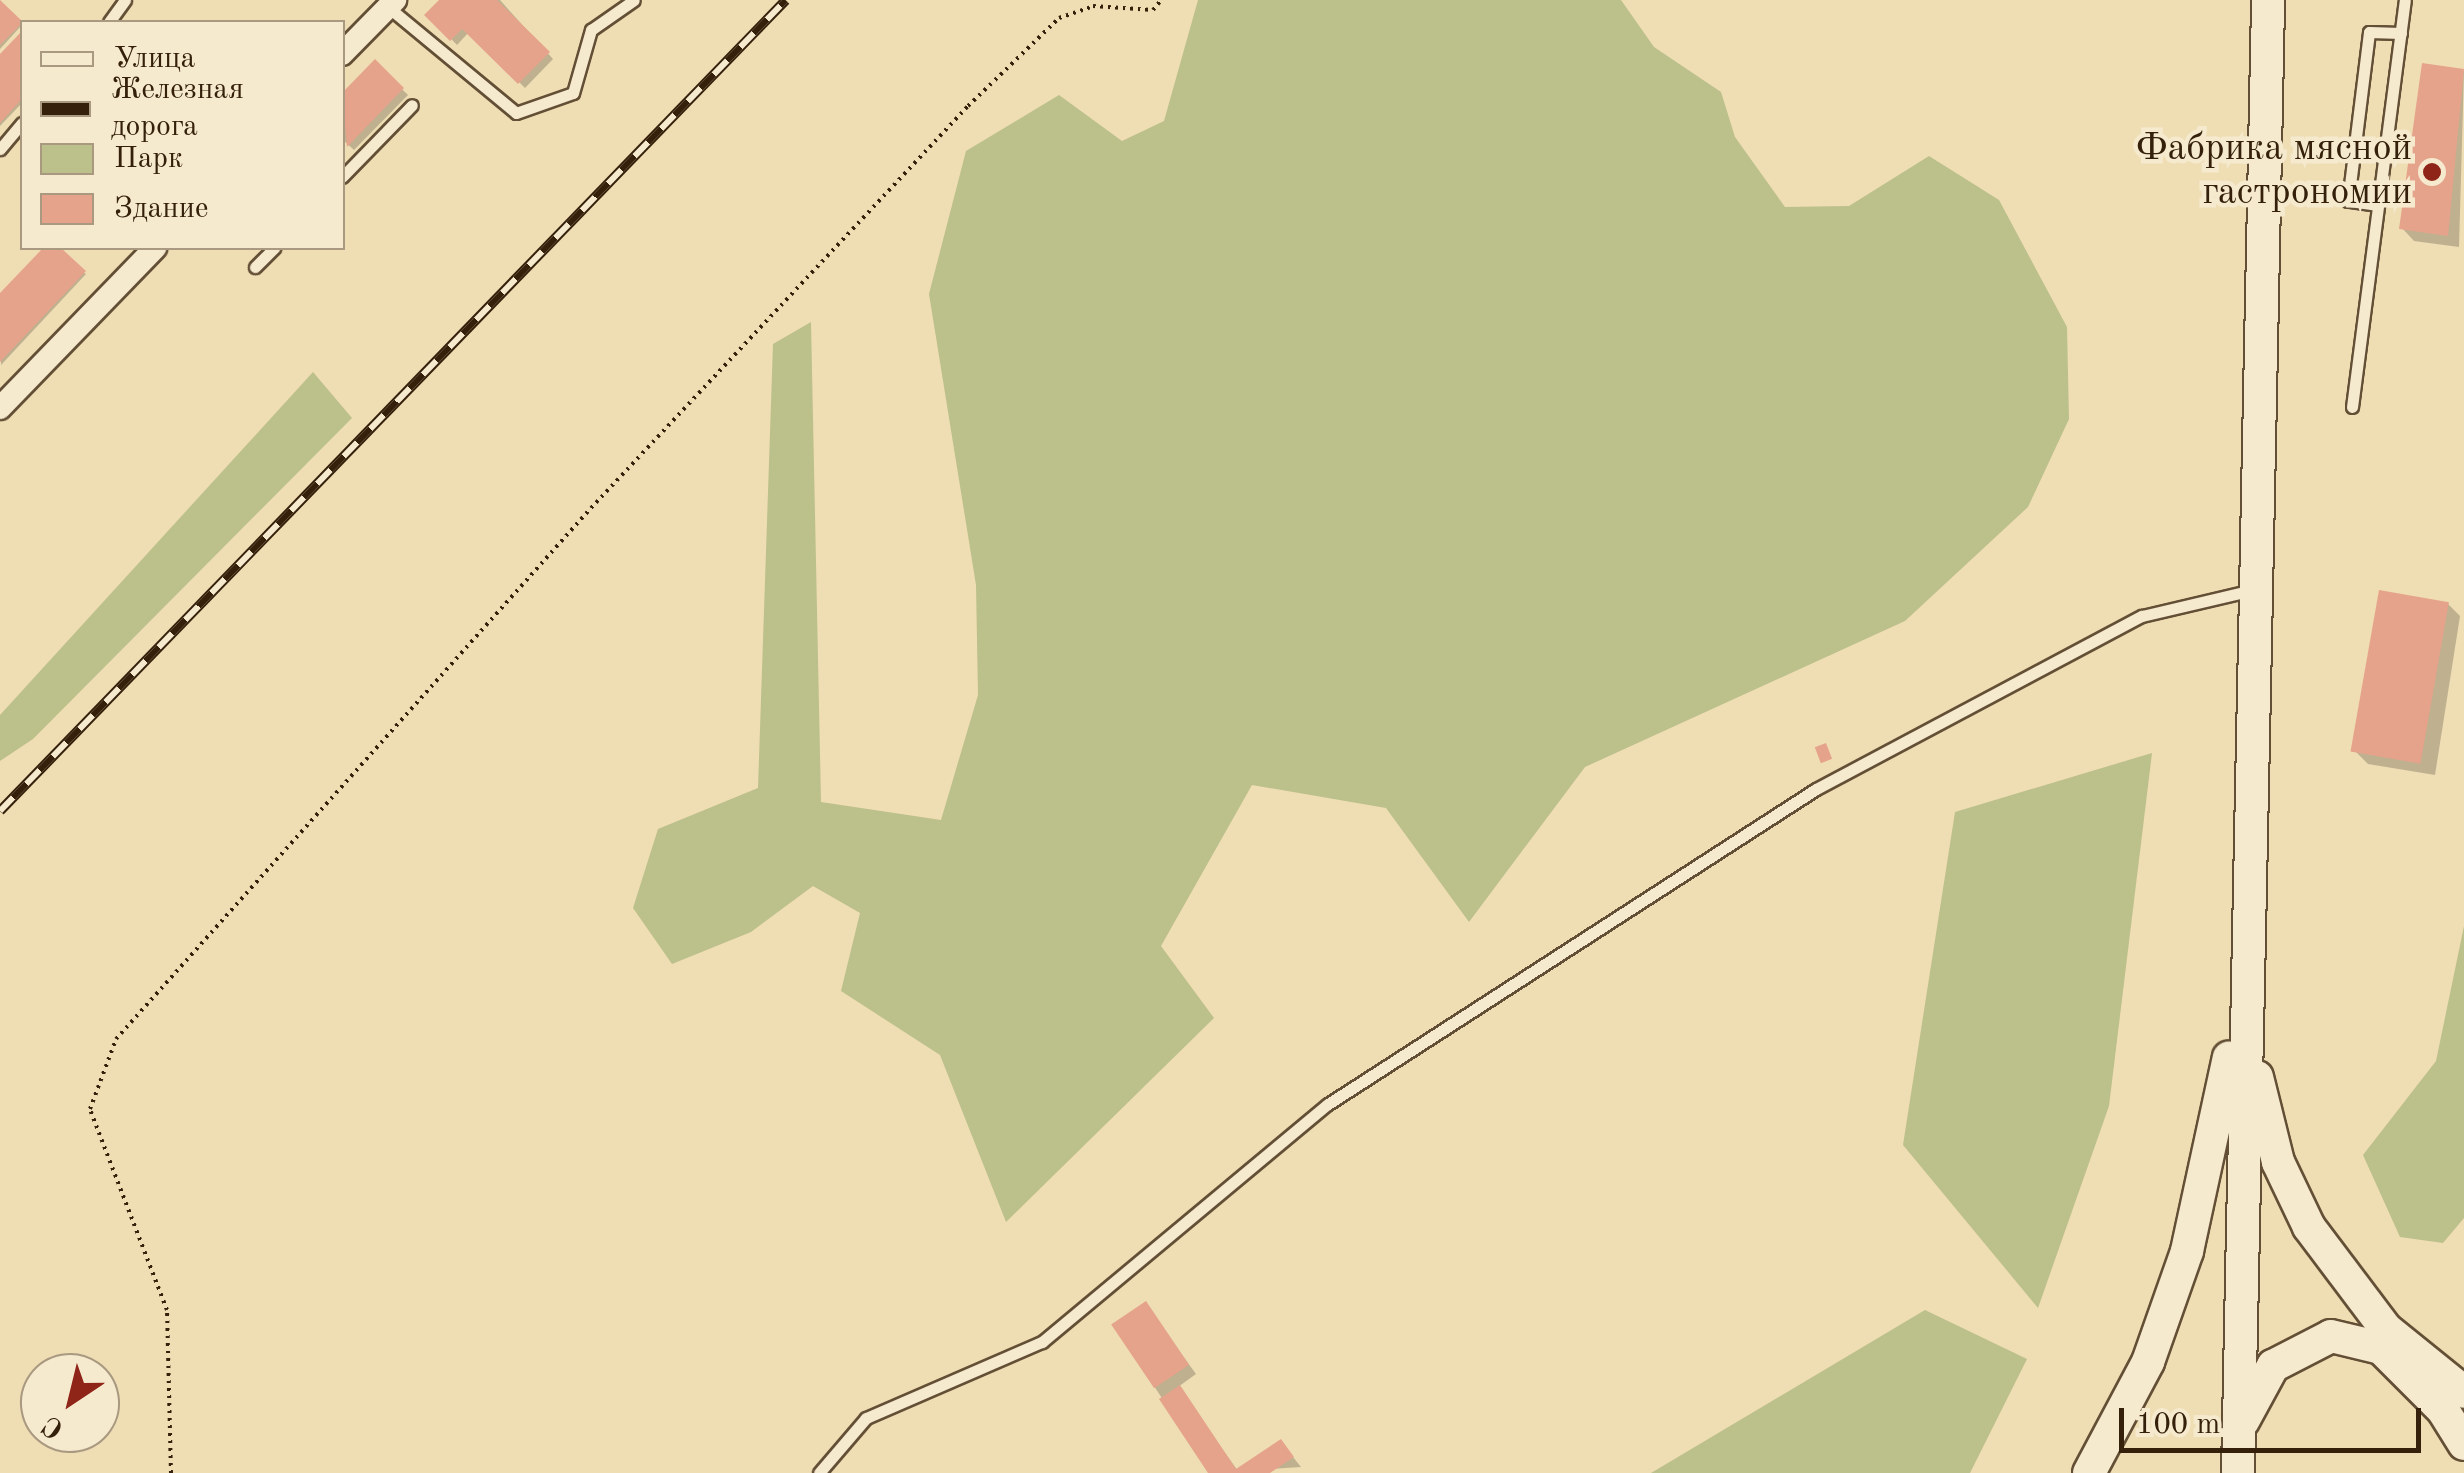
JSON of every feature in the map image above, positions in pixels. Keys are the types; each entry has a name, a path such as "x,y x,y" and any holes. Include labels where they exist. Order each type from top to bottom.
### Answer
{"main road":[{"path":"2238,1473 2243,994 2268,0"},
{"path":"2243,994 2261,1102 2309,1227 2386,1328 2464,1392"},
{"path":"2089,1473 2148,1362 2186,1251 2243,994"},
{"path":"2241,1425 2273,1366 2331,1336 2381,1348 2444,1410 2464,1444"}],"street":[{"path":"345,51 391,4"},
{"path":"0,408 154,250"}],"lane":[{"path":"391,4 516,113 573,93 591,30 634,0"},
{"path":"2352,407 2405,0"},
{"path":"2378,206 2348,201 2369,32 2400,32"},
{"path":"345,174 412,105"},
{"path":"0,149 20,125"},
{"path":"255,267 272,250"},
{"path":"819,1473 866,1418 1042,1342 1328,1104 1816,789 2142,616 2254,590"}],"path":[{"path":"171,1473 167,1310 90,1110 116,1040 591,508 968,106 1059,18 1092,6 1154,10 1161,0"}],"green space":[{"path":"1198,0 1621,0 1654,47 1721,92 1735,137 1785,207 1849,206 1929,156 1999,200 2067,327 2069,419 2028,507 1905,621 1585,767 1469,922 1386,808 1252,785 1161,946 1214,1018 1006,1222 940,1055 841,991 860,913 813,886 751,932 672,964 633,908 658,829 758,788 773,344 811,322 821,802 941,820 978,695 976,585 929,294 966,151 1059,95 1122,141 1164,121"},
{"path":"313,372 352,418 33,739 0,761 0,715"},
{"path":"2152,753 2109,1106 2038,1308 1903,1145 1955,812"},
{"path":"2464,926 2464,1218 2443,1243 2400,1237 2363,1155 2436,1061"},
{"path":"1925,1310 2027,1359 1970,1473 1651,1473"}],"building":[{"path":"0,0 21,20 0,45"},
{"path":"439,0 497,0 550,52 518,84 462,29 450,41 424,15"},
{"path":"20,33 20,101 0,123 0,54"},
{"path":"375,59 404,88 347,147 345,90"},
{"name":"Фабрика мясной гастрономии","path":"2422,63 2464,69 2448,236 2399,229"},
{"path":"41,250 63,250 86,271 0,362 0,293"},
{"path":"2379,590 2449,602 2420,764 2351,752"},
{"path":"1826,743 1832,759 1821,763 1815,747"},
{"path":"1146,1301 1189,1365 1154,1388 1111,1324"},
{"path":"1180,1385 1236,1469 1281,1439 1294,1457 1270,1473 1208,1473 1159,1399"}],"railway":[{"path":"0,811 786,0"}],"place":[{"name":"Фабрика мясной гастрономии","path":"2432,172"}]}
